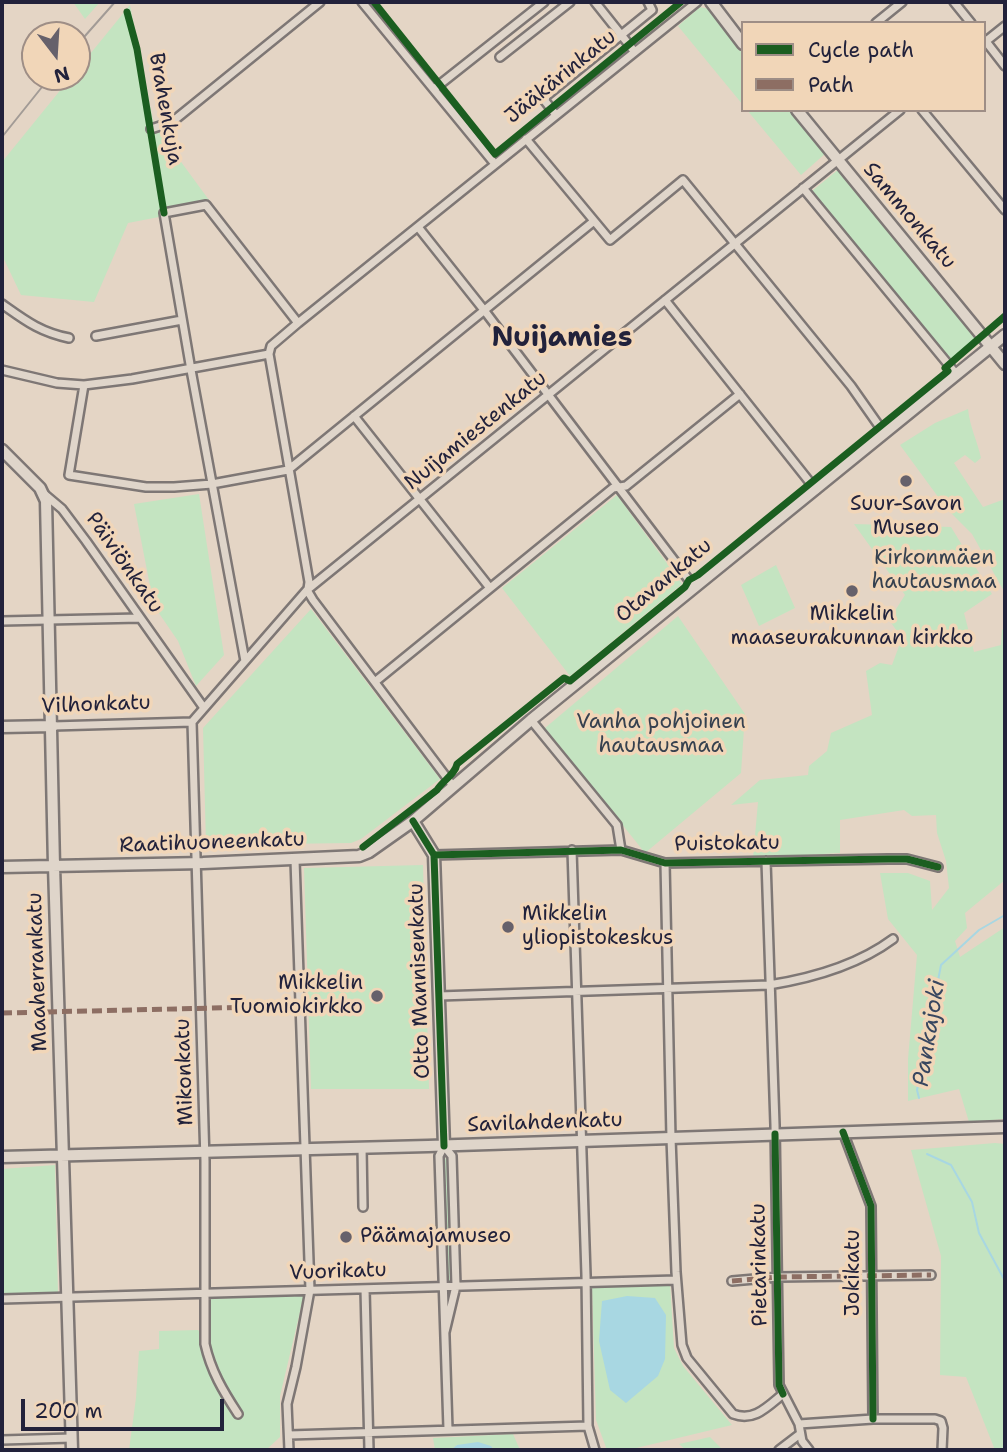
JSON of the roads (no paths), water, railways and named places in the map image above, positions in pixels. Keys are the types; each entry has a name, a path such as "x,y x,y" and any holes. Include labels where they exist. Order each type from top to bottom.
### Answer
{"main road":[{"path":"711,2 741,41"},
{"name":"Sammonkatu","path":"799,112 1005,364"},
{"name":"Otavankatu","path":"413,821 450,782 531,720 692,584 816,489 1005,335"},
{"name":"Päiviönkatu","path":"2,450 43,493"},
{"name":"Maaherrankatu","path":"43,493 46,501 72,1450"},
{"name":"Vilhonkatu","path":"2,727 52,726"},
{"name":"Raatihuoneenkatu","path":"2,867 359,856 413,821"},
{"name":"Otto Mannisenkatu","path":"413,821 434,855 444,1146"},
{"name":"Savilahdenkatu","path":"2,1157 444,1146 1005,1127"}],"street":[{"path":"151,129 172,122 320,2"},
{"path":"362,2 495,164"},
{"path":"434,89 544,2"},
{"path":"500,57 570,2"},
{"path":"593,2 634,51"},
{"path":"556,115 545,101 550,93 652,10 648,2"},
{"name":"Jääkärinkatu","path":"269,354 271,346 298,323 420,230 495,164 697,2"},
{"path":"878,21 902,2"},
{"path":"954,2 969,21"},
{"path":"986,40 1005,26"},
{"path":"986,42 1005,65"},
{"name":"Nuijamiestenkatu","path":"192,722 307,590 897,112"},
{"path":"924,112 1005,210"},
{"path":"526,139 610,240 683,180 851,386 884,433"},
{"path":"803,188 957,375"},
{"path":"245,661 164,212 206,205 298,323"},
{"path":"84,385 69,475 146,487 212,484 288,470 594,221"},
{"path":"420,230 692,584"},
{"path":"665,300 816,489"},
{"path":"2,304 37,329 50,335 69,338"},
{"path":"96,336 182,320"},
{"path":"2,370 57,383 84,385 191,370 269,354 309,582 307,590 450,782"},
{"path":"376,681 612,488 626,486 740,394"},
{"path":"354,416 490,588"},
{"name":"Päiviönkatu","path":"43,493 62,509 204,708"},
{"path":"2,621 140,618"},
{"path":"531,720 617,825 621,849"},
{"name":"Vilhonkatu","path":"52,726 192,722"},
{"name":"Mikonkatu","path":"192,722 205,1152 205,1344 209,1363 238,1414"},
{"name":"Puistokatu","path":"434,855 621,849 665,863 907,859 938,867"},
{"path":"572,850 587,1284 589,1426 595,1450"},
{"path":"289,1450 287,1404 310,1290 295,860"},
{"name":"Pietarinkatu","path":"766,861 775,1134 779,1384 783,1394"},
{"path":"665,863 676,1280 683,1352 725,1408 742,1418 754,1416 783,1394 809,1450"},
{"path":"439,996 769,985 859,961 893,939"},
{"name":"Jokikatu","path":"843,1132 871,1206 873,1419"},
{"path":"445,1332 456,1286 452,1156 444,1146 439,1156 448,1429"},
{"path":"362,1147 363,1207"},
{"path":"732,1281 778,1277 931,1275"},
{"name":"Vuorikatu","path":"2,1299 676,1280"},
{"path":"365,1289 369,1450"},
{"path":"799,1424 873,1419 935,1419 941,1421 943,1429 942,1450"},
{"path":"289,1435 589,1426"},
{"path":"779,1450 800,1434"},
{"path":"2,1440 72,1438"}],"water":[{"path":"627,1296 655,1298 666,1315 665,1359 658,1376 626,1403 610,1390 599,1341 602,1301"},
{"path":"478,1442 491,1446 494,1450 451,1450 457,1445"}],"waterway":[{"name":"Pankajoki","path":"919,1098 917,1090 941,965 979,930 1005,915"},
{"name":"Pankajoki","path":"927,1154 951,1165 972,1202 979,1233 1005,1281"}],"railway":[{"path":"91,29 115,2"},
{"path":"2,137 39,91"}],"place":[{"name":"Suur-Savon Museo","path":"906,481"},
{"name":"Mikkelin maaseurakunnan kirkko","path":"852,591"},
{"name":"Mikkelin yliopistokeskus","path":"508,927"},
{"name":"Mikkelin Tuomiokirkko","path":"377,996"},
{"name":"Päämajamuseo","path":"346,1237"}],"district":[{"name":"Nuijamies","path":"562,339"}],"park label":[{"name":"Kirkonmäen hautausmaa","path":"934,571"},
{"name":"Vanha pohjoinen hautausmaa","path":"661,735"}]}
